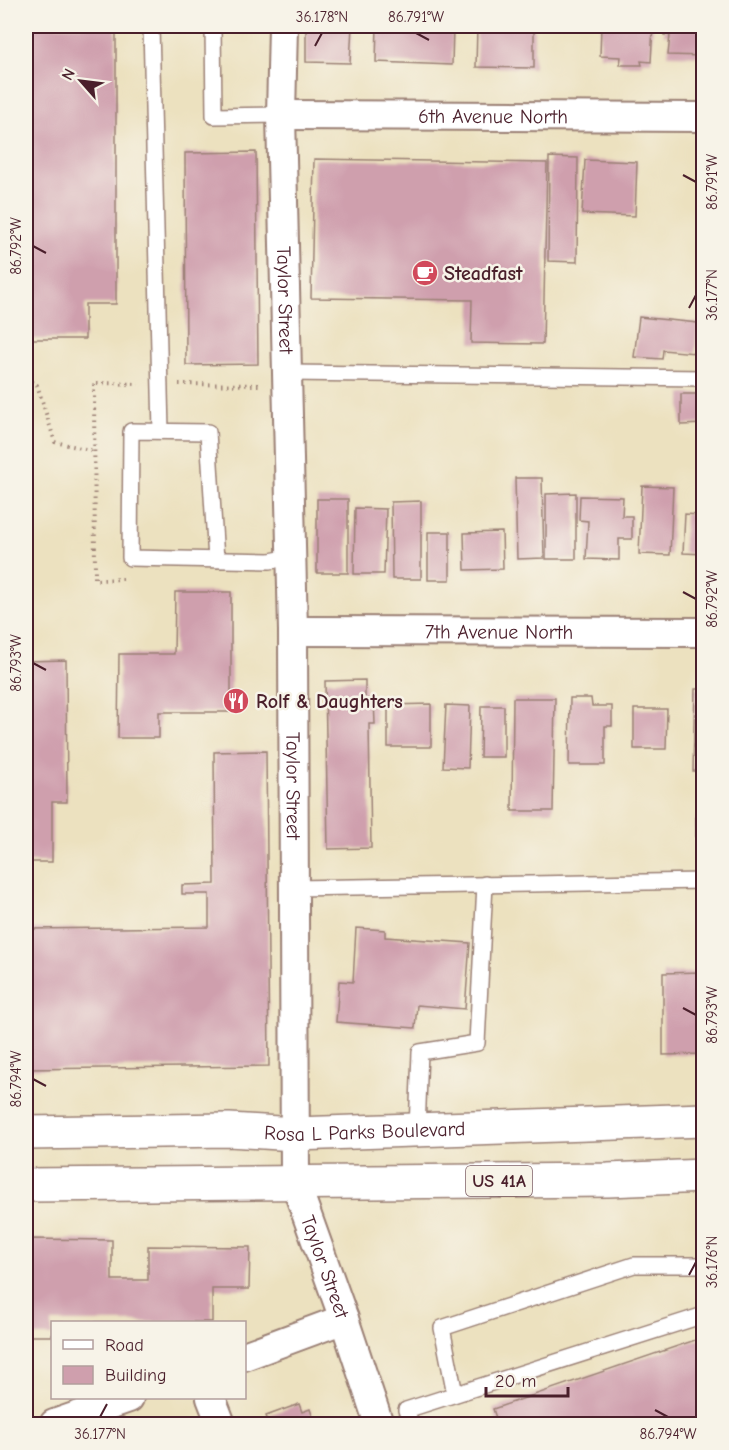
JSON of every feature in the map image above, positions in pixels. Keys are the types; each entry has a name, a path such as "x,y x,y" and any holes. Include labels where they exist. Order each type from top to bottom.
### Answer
{"main road":[{"name":"Rosa L Parks Boulevard","path":"26,1133 229,1130 295,1134 704,1120"},
{"name":"US 41A","path":"26,1185 608,1180 704,1176"}],"street":[{"name":"Taylor Street","path":"283,26 281,115 293,631 295,1182 344,1319 392,1417"},
{"name":"6th Avenue North","path":"281,115 704,117"},
{"name":"7th Avenue North","path":"293,631 704,632"},
{"path":"246,1355 344,1319"},
{"path":"54,1425 126,1399"},
{"path":"211,1399 221,1425"}],"lane":[{"path":"151,26 161,431"},
{"path":"213,26 214,116 281,115"},
{"path":"288,373 704,378"},
{"path":"216,560 208,432 131,430 130,558 216,560 270,561 292,557"},
{"path":"294,888 704,881"},
{"path":"417,1130 420,1052 477,1043 485,884"},
{"path":"455,1394 442,1328 634,1265 704,1265"},
{"path":"392,1417 455,1394 704,1315"}],"path":[{"path":"26,379 37,385 55,442 94,451"},
{"path":"94,383 95,580"}],"building":[{"path":"26,26 116,26 116,304 85,304 85,339 26,339"},
{"path":"306,26 352,26 350,63 306,62"},
{"path":"377,26 453,26 452,65 376,62"},
{"path":"477,26 534,26 534,68 476,67"},
{"path":"601,26 653,26 651,62 641,61 642,65 620,65 621,57 600,56"},
{"path":"665,26 704,26 704,56 668,55 670,35 664,35"},
{"path":"256,152 258,364 186,365 185,153"},
{"path":"549,157 578,158 577,262 548,261"},
{"path":"314,159 547,163 543,344 471,343 472,300 311,298"},
{"path":"585,160 637,162 635,216 582,214"},
{"path":"639,317 698,323 695,353 663,350 662,359 634,357"},
{"path":"681,394 704,394 704,424 681,425"},
{"path":"515,478 542,478 544,558 517,559"},
{"path":"642,486 673,487 670,555 639,554"},
{"path":"576,493 576,559 546,559 546,494"},
{"path":"580,496 623,497 622,516 632,516 632,539 619,539 619,560 586,559 588,521 579,520"},
{"path":"701,498 704,498 704,554 683,553 685,514 700,515"},
{"path":"317,499 348,499 348,573 317,573"},
{"path":"421,501 421,579 392,579 391,502"},
{"path":"355,508 386,509 384,574 354,574"},
{"path":"428,532 450,532 450,580 428,580"},
{"path":"502,532 503,569 465,570 464,533"},
{"path":"175,592 231,592 231,712 159,712 159,738 118,738 119,654 174,654"},
{"path":"66,660 67,802 52,802 52,862 26,862 26,661"},
{"path":"365,680 365,699 374,699 375,724 369,724 371,848 328,849 325,681"},
{"path":"695,689 704,689 704,771 693,771"},
{"path":"513,698 555,698 553,811 512,811"},
{"path":"570,698 591,698 592,706 612,706 612,726 605,726 605,765 569,765"},
{"path":"431,704 431,747 388,747 388,705"},
{"path":"446,705 470,706 468,768 443,767"},
{"path":"481,706 504,706 504,757 480,757"},
{"path":"634,709 667,709 666,749 634,749"},
{"path":"266,751 269,1066 26,1069 26,929 209,927 209,894 182,894 182,885 215,884 214,752"},
{"path":"696,817 704,817 704,848 696,848"},
{"path":"356,928 385,930 385,937 470,943 465,1009 417,1005 415,1028 336,1022 339,981 353,982"},
{"path":"702,972 702,1054 663,1055 663,973"},
{"path":"26,1239 112,1240 112,1280 148,1280 148,1246 250,1247 249,1289 212,1289 212,1321 51,1321 51,1336 26,1336"},
{"path":"704,1337 704,1424 498,1424 493,1409"},
{"path":"299,1404 302,1412 310,1409 315,1424 269,1424 266,1416"}],"place":[{"name":"Steadfast","path":"425,273"},
{"name":"Rolf & Daughters","path":"236,701"}]}
